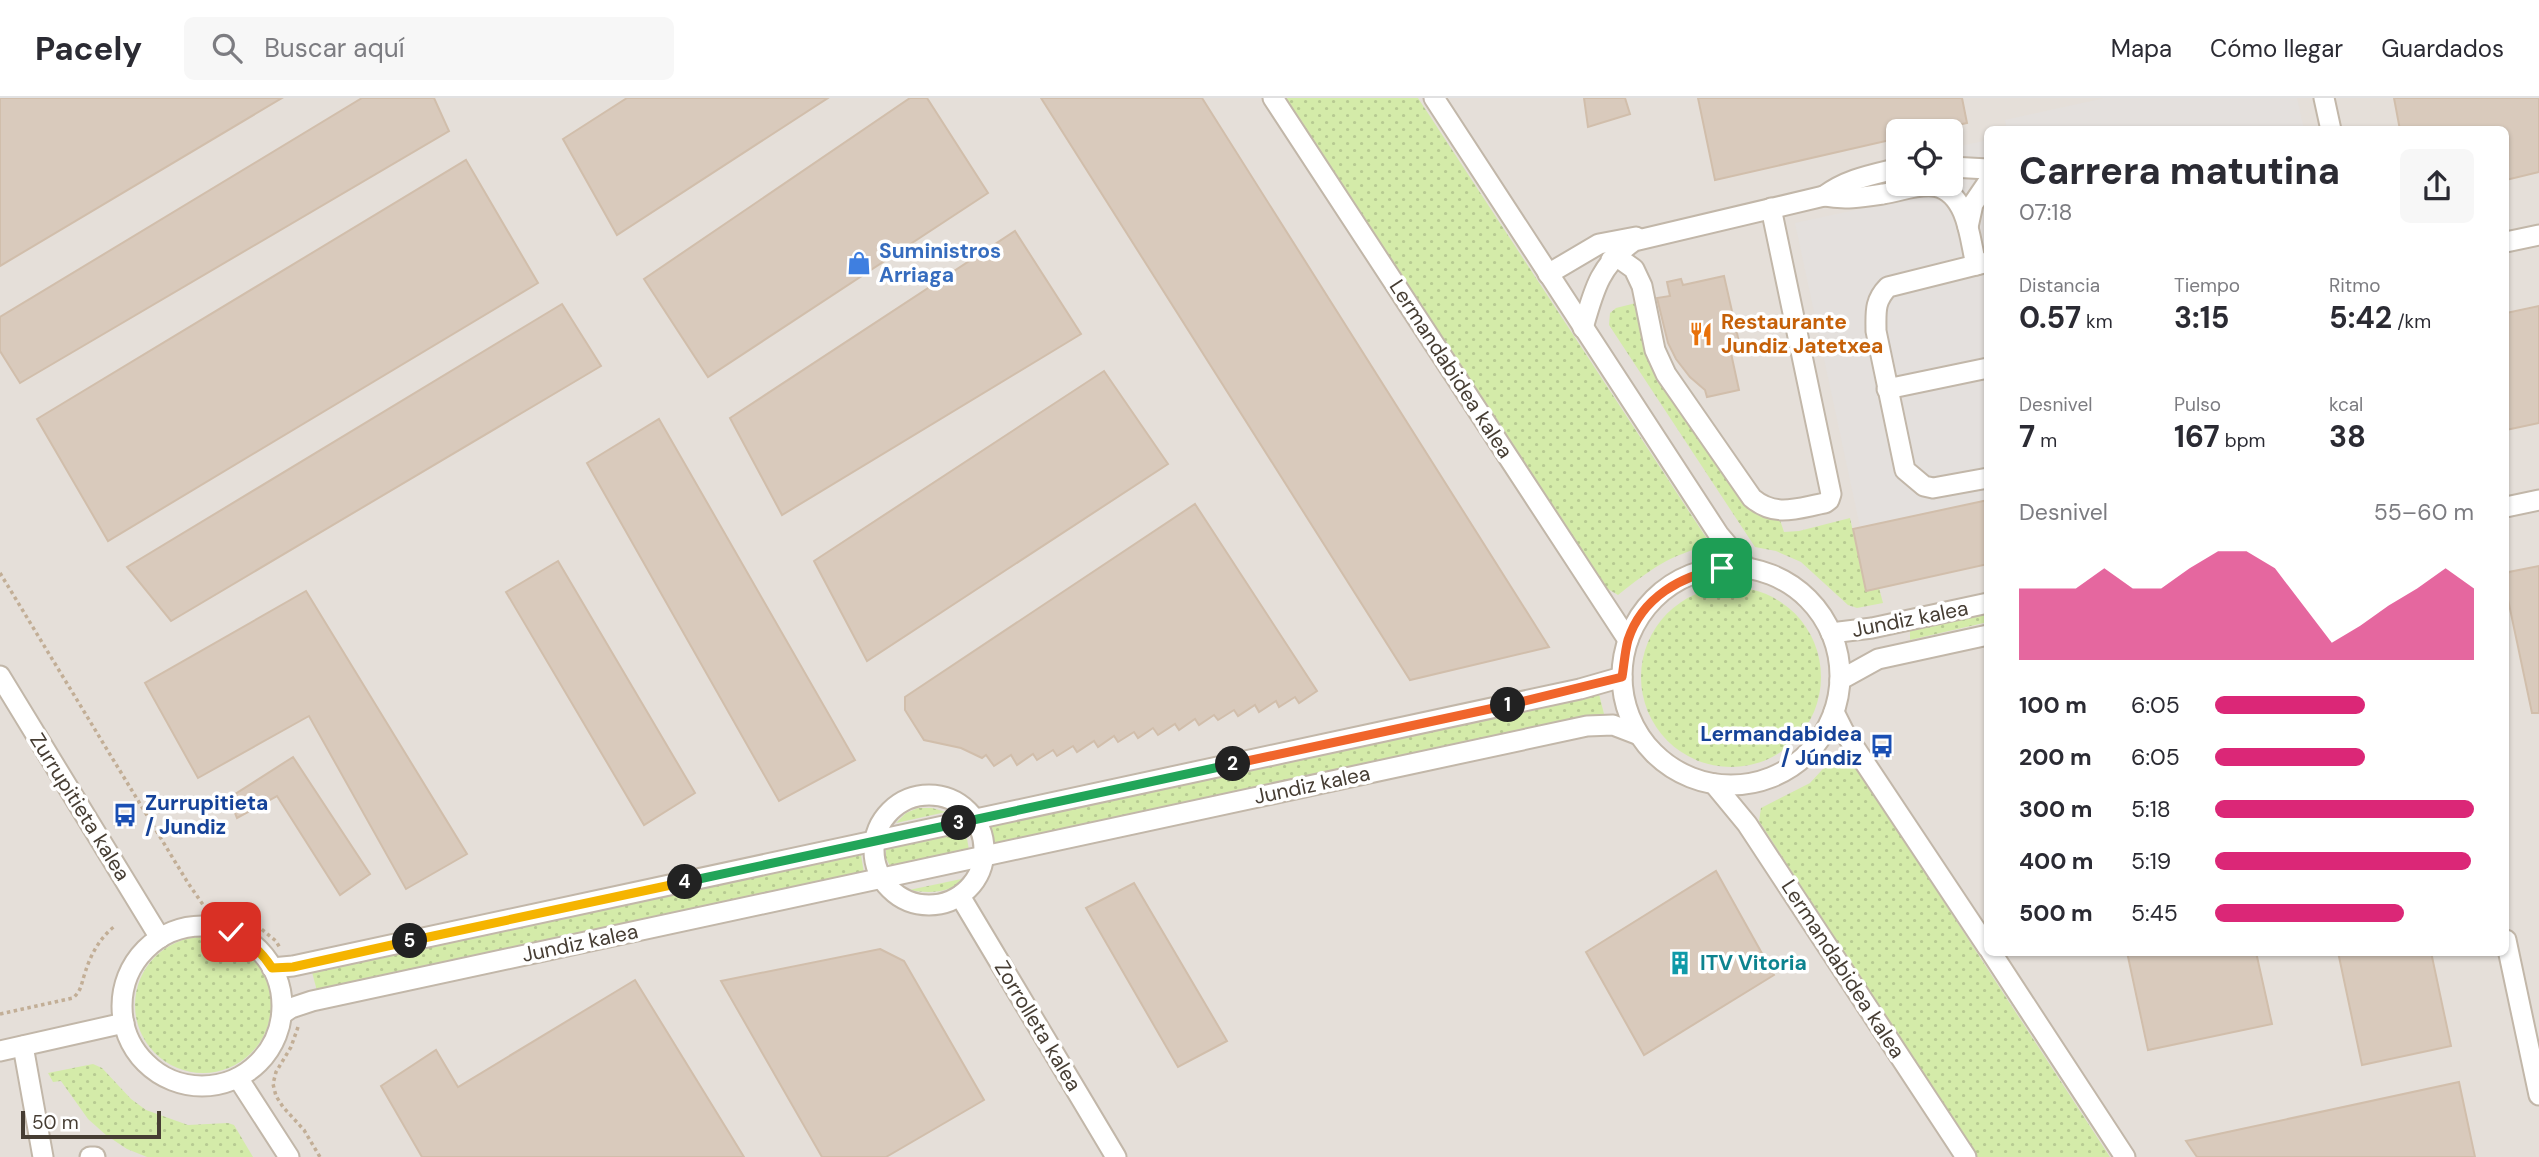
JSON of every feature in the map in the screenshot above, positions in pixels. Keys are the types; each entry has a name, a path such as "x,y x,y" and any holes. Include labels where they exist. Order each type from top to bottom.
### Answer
{"street":[{"name":"Lermandabidea kalea","path":"1273,98 1628,640"},
{"path":"1434,98 1719,535 1747,568"},
{"path":"2324,98 2330,126"},
{"path":"1963,168 1984,169"},
{"path":"1548,274 1599,244 1650,236 1824,196 1852,179 1886,171"},
{"path":"1824,196 1842,200 1919,185 1932,185 1944,189 1956,200 1982,264 1888,287 1879,296 1875,331 1905,470 1914,480 1933,488 1984,479"},
{"path":"1968,228 1973,204 1984,188"},
{"path":"1611,260 1620,259 1634,268 1642,286 1655,350 1666,374 1752,498 1763,508 1782,511 1825,503 1831,494 1771,208"},
{"path":"2509,241 2539,234"},
{"path":"1583,328 1594,289 1611,260 1634,241 1650,236"},
{"path":"1887,389 1984,369"},
{"path":"2509,506 2539,500"},
{"path":"1747,568 1788,583 1820,613 1831,632 1838,656 1840,680 1834,712 1820,739 1800,761 1774,777 1744,785 1714,784 1684,775 1659,758 1639,734 1626,707 1622,677 1628,640 1639,617 1655,598 1675,583 1698,572 1747,568"},
{"name":"Jundiz kalea","path":"1831,632 1872,628 1984,604"},
{"name":"Jundiz kalea","path":"1840,680 1878,659 1984,636"},
{"name":"Zurrupitieta kalea","path":"0,676 160,937"},
{"name":"Jundiz kalea","path":"272,968 293,967 976,820 1580,689 1622,677"},
{"path":"1834,712 1843,730 1984,942"},
{"name":"Jundiz kalea","path":"282,1014 290,1008 312,1001 1587,726 1613,725 1639,734"},
{"name":"Lermandabidea kalea","path":"1714,784 1748,824 1966,1157"},
{"path":"924,794 946,797 965,808 976,820 982,833 985,856 981,873 973,886 960,896 946,903 908,903 881,879 873,842 875,830 883,818 903,801 924,794"},
{"name":"Zorrolleta kalea","path":"960,896 1116,1157"},
{"path":"195,926 214,927 248,940 262,953 272,968 280,990 282,1014 277,1034 255,1067 239,1078 203,1087 185,1085 152,1069 139,1056 130,1041 122,1004 125,984 133,966 145,950 160,937 195,926"},
{"path":"2509,954 2539,1095"},
{"path":"1993,956 2126,1157"},
{"path":"0,1051 124,1023"},
{"path":"23,1046 43,1157"},
{"path":"239,1078 289,1157"}],"path":[{"path":"0,573 188,883"},
{"path":"0,1014 73,998 81,990 93,951 109,930 116,926"}],"shaded area":[{"path":"0,98 2539,98 2539,1157 0,1157"},
{"path":"2105,98 2297,98 2303,126 2006,126 2005,120"},
{"path":"1984,141 1984,501 1860,527 1795,223 1888,203 1886,196 1963,196 1963,145"},
{"path":"1886,162 1886,194 1879,164"}],"green space":[{"path":"1284,98 1418,98 1711,545 1683,553 1661,564 1618,595 1603,586"},
{"path":"1636,303 1644,347 1654,368 1743,504 1749,502 1762,515 1780,520 1784,532 1799,531 1850,518 1866,590 1879,588 1883,603 1857,608 1848,605 1801,562 1776,551 1755,547 1609,325 1610,313 1616,308"},
{"path":"1731,587 1765,594 1795,613 1814,643 1821,677 1814,711 1795,741 1765,760 1731,767 1697,760 1667,741 1648,711 1641,677 1648,643 1667,613 1697,594"},
{"path":"1984,613 1984,623 1910,640 1910,631"},
{"path":"1599,694 1604,714 994,846 990,827"},
{"path":"1843,747 2110,1157 1976,1157 1759,821 1761,808 1810,783"},
{"path":"918,808 946,812 896,823 906,813"},
{"path":"966,833 969,850 891,868 886,858 886,849"},
{"path":"861,855 864,873 317,991 312,972"},
{"path":"966,878 953,887 940,891 909,890"},
{"path":"203,937 229,942 251,957 266,979 271,1005 266,1031 251,1053 229,1068 203,1073 177,1068 155,1053 140,1031 135,1005 140,979 155,957 177,942"},
{"path":"93,1064 102,1068 131,1099 146,1110 188,1125 234,1125 253,1157 147,1157 127,1149 88,1119 61,1081 53,1082 48,1073"}],"building":[{"path":"0,98 282,98 0,266"},
{"path":"362,98 434,98 449,131 20,383 0,351 0,317"},
{"path":"627,98 828,98 617,235 563,139"},
{"path":"910,98 927,98 988,193 708,377 644,279"},
{"path":"1041,98 1202,98 1549,647 1410,680"},
{"path":"1584,98 1625,98 1630,114 1588,127"},
{"path":"1698,98 1962,98 1967,123 1963,124 1963,119 1886,119 1886,141 1715,180"},
{"path":"2394,98 2539,98 2539,172 2509,179 2509,126 2399,126"},
{"path":"466,160 538,283 108,541 37,419"},
{"path":"1015,231 1081,334 782,515 730,418"},
{"name":"Restaurante Jundiz Jatetxea","path":"1724,276 1739,342 1729,344 1739,390 1707,397 1705,390 1676,359 1668,343 1657,298 1670,296 1667,282 1681,279 1683,285"},
{"path":"562,304 601,366 171,621 127,567"},
{"path":"2539,306 2539,423 2509,429 2509,312"},
{"path":"1104,371 1168,464 867,661 814,561"},
{"path":"659,419 855,760 779,801 587,463"},
{"path":"1984,501 1984,565 1866,591 1853,529"},
{"path":"1195,504 1317,691 1299,703 1295,697 1279,707 1276,701 1259,712 1255,705 1238,716 1234,710 1218,720 1214,715 1199,725 1195,719 1179,730 1175,724 1158,735 1153,728 1138,738 1134,732 1118,742 1114,736 1098,747 1094,741 1077,752 1073,746 1057,756 1053,750 1037,760 1033,754 1017,765 1011,755 994,766 986,755 982,758 961,748 924,740 905,710 905,697"},
{"path":"558,561 695,793 644,825 506,592"},
{"path":"2539,566 2539,713 2532,713 2509,604 2509,572"},
{"path":"306,591 467,854 406,889 309,716 198,778 145,683"},
{"path":"293,757 370,874 340,895 277,796 237,818 229,798"},
{"name":"ITV Vitoria","path":"1716,871 1774,975 1644,1055 1586,952"},
{"path":"1134,883 1227,1041 1178,1067 1086,908"},
{"path":"880,949 904,961 984,1100 886,1157 822,1157 721,981"},
{"path":"2128,956 2257,956 2272,1024 2148,1050"},
{"path":"2339,956 2432,956 2451,1046 2362,1065"},
{"path":"635,980 744,1157 422,1157 381,1086 436,1050 458,1087"},
{"path":"2459,1082 2475,1157 2197,1157 2186,1141"}],"place":[{"name":"Suministros Arriaga","path":"859,263"},
{"name":"Restaurante Jundiz Jatetxea","path":"1701,334"},
{"name":"Lermandabidea / Júndiz","path":"1882,746"},
{"name":"Zurrupitieta / Jundiz","path":"125,815"},
{"name":"ITV Vitoria","path":"1680,963"}],"route":[{"path":"231,932 248,940 262,953 272,968 293,967 1580,689 1622,677 1628,640 1639,617 1655,598 1675,583 1698,572 1722,568"}]}
